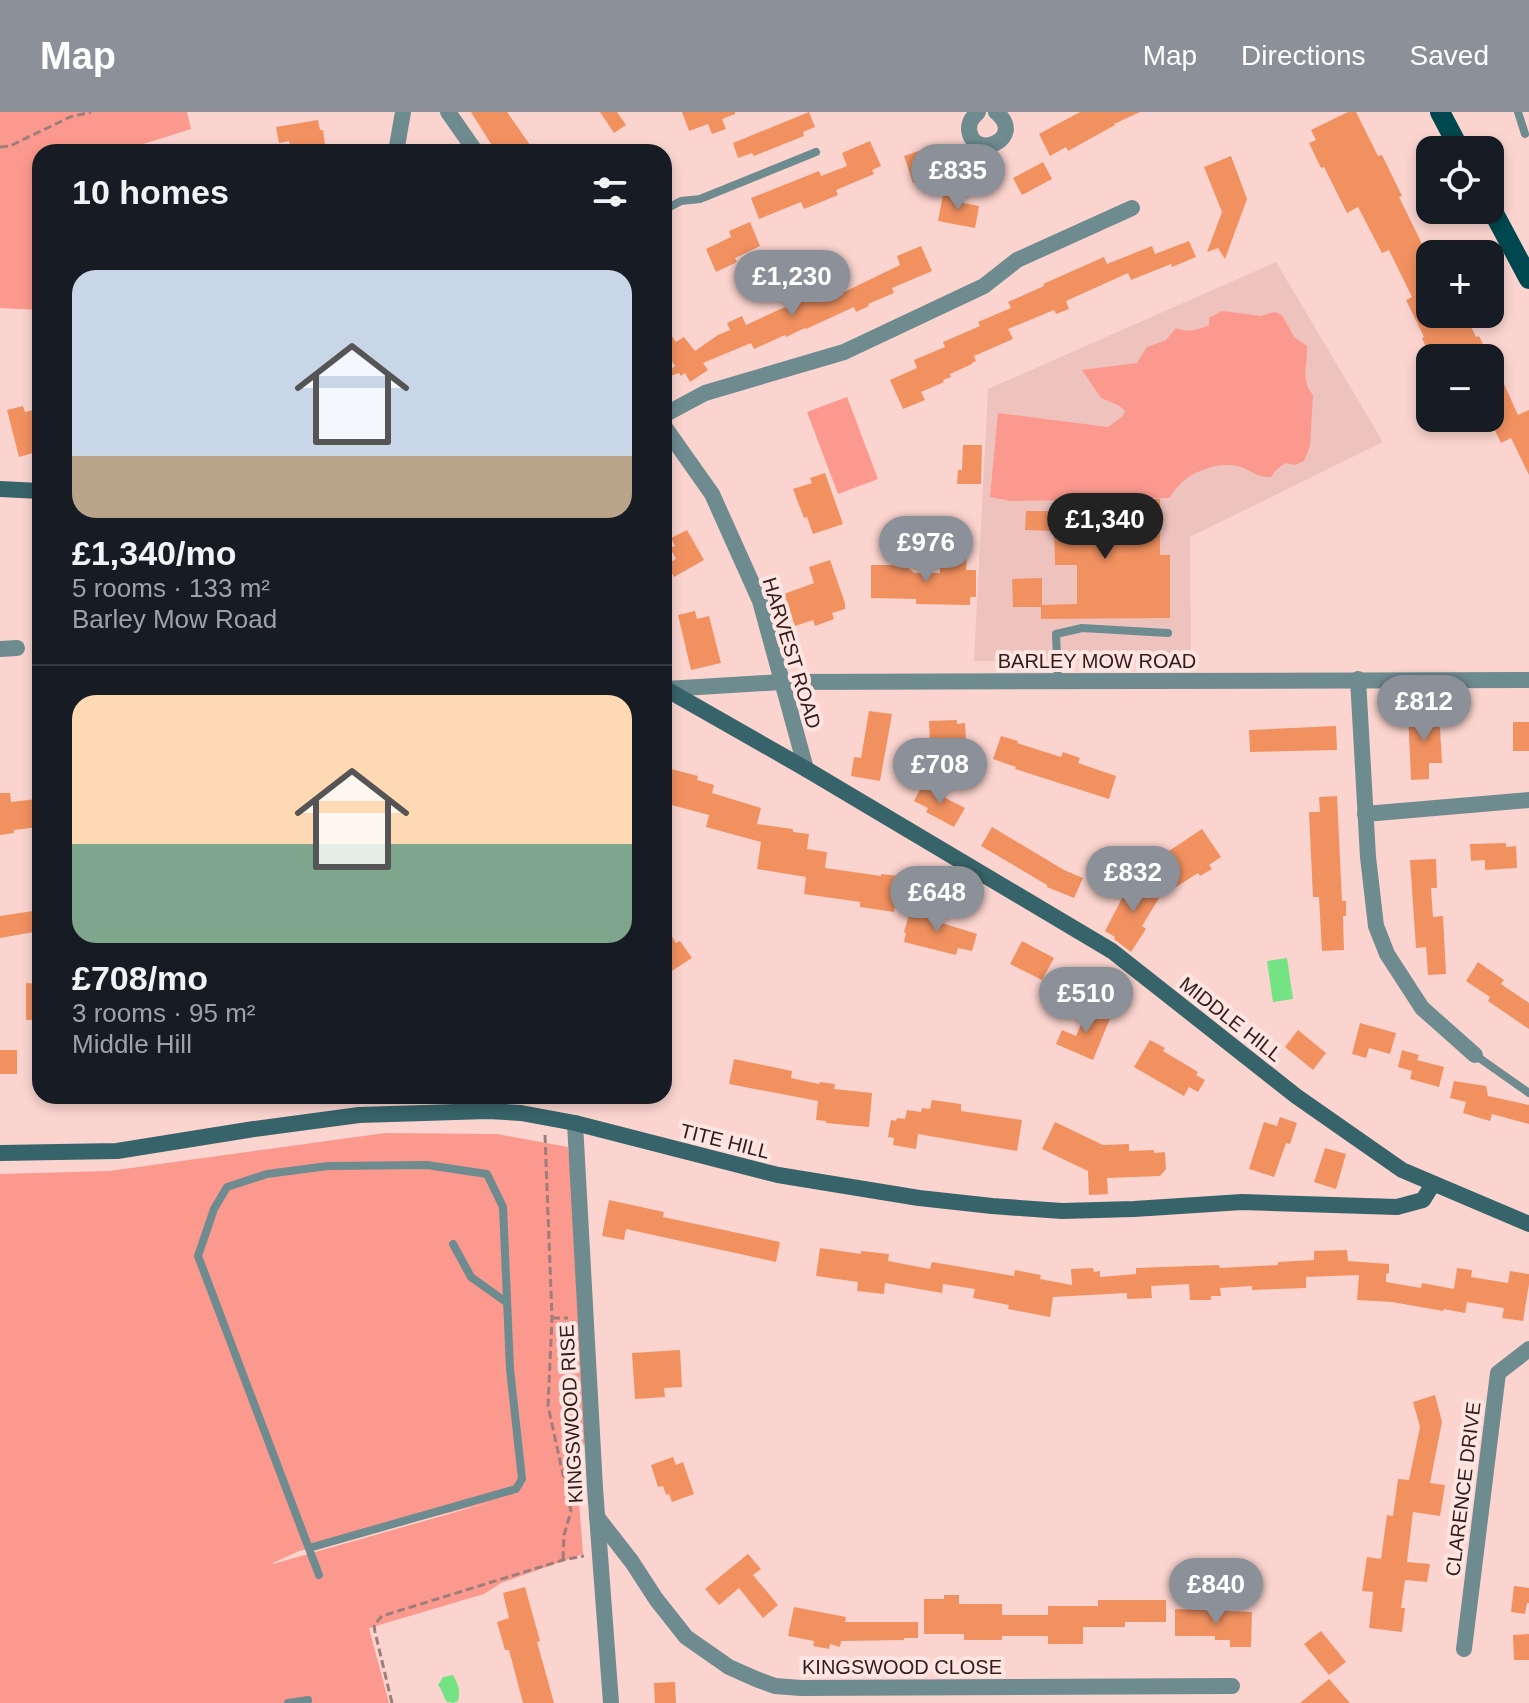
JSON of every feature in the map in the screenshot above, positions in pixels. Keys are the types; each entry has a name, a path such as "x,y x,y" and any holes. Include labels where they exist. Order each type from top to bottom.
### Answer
{"main road":[{"path":"1440,112 1453,136"},
{"path":"1500,224 1529,279"}],"street":[{"path":"397,144 403,112"},
{"path":"978,112 969,127 973,139 980,145 993,145 1004,135 1002,114"},
{"path":"452,113 471,144"},
{"path":"672,411 705,393 844,352 984,286 1017,260 1132,208"},
{"name":"HARVEST ROAD","path":"672,437 712,494 760,601 806,769"},
{"path":"0,489 32,491"},
{"path":"1358,679 1368,857 1376,926 1387,954 1422,1008 1475,1055"},
{"name":"BARLEY MOW ROAD","path":"672,689 781,682 1529,680"},
{"name":"MIDDLE HILL","path":"672,693 1112,951 1296,1096 1402,1170 1529,1224"},
{"path":"1365,814 1529,800"},
{"name":"TITE HILL","path":"0,1153 117,1151 359,1115 488,1111 521,1113 575,1123 778,1175 919,1198 1006,1207 1062,1211 1242,1202 1397,1207 1423,1200 1433,1184"},
{"name":"KINGSWOOD RISE","path":"575,1123 597,1517 611,1703"},
{"name":"CLARENCE DRIVE","path":"1464,1649 1498,1373 1529,1349"},
{"name":"KINGSWOOD CLOSE","path":"597,1517 686,1637 729,1667 775,1686 1232,1686"}],"lane":[{"path":"1518,112 1525,134"},
{"path":"672,206 681,201 700,199 816,152"},
{"path":"1058,682 1056,634 1082,628 1168,633"},
{"path":"1475,1055 1529,1093"},
{"path":"309,1548 516,1489 522,1479 510,1369 503,1207 487,1174 427,1165 328,1166 267,1174 227,1187 214,1209 198,1256 319,1575"},
{"path":"453,1244 471,1277 506,1302"},
{"path":"288,1703 308,1700"}],"path":[{"path":"0,147 10,146 70,117 91,112"},
{"path":"392,1703 374,1625 382,1616 563,1560 564,1535 571,1511 548,1406 552,1318 545,1131"}],"shaded area":[{"path":"0,112 187,112 191,129 143,144 32,144 32,310 0,308"},
{"path":"1276,262 1383,442 1190,537 1191,661 974,661 988,389"},
{"path":"1222,311 1261,316 1274,312 1282,315 1294,337 1307,346 1306,378 1313,395 1310,446 1304,461 1295,465 1286,463 1271,477 1234,465 1209,468 1187,478 1169,498 1011,501 990,497 998,413 1108,427 1125,411 1101,398 1082,370 1137,363 1147,347 1166,340 1176,328 1189,331 1201,328 1209,325 1209,318"},
{"path":"847,397 878,479 838,494 807,412"},
{"path":"1287,958 1293,999 1273,1002 1267,961"},
{"path":"385,1133 497,1134 568,1147 597,1389 577,1475 583,1554 501,1583 484,1594 369,1628 389,1703 0,1703 0,1174 109,1171","holes":["491,1502 273,1564 299,1551"]},
{"path":"453,1675 459,1694 458,1701 454,1703 447,1702 438,1685 443,1677"}],"building":[{"path":"471,112 507,112 529,144 491,144"},
{"path":"600,112 617,112 626,125 614,133"},
{"path":"682,112 735,114 722,119 726,129 712,134 708,124 689,131"},
{"path":"809,112 815,127 803,132 804,136 754,156 752,153 738,158 733,143"},
{"path":"1080,112 1140,112 1068,151 1066,147 1050,156 1039,134"},
{"path":"1348,112 1356,112 1378,156 1382,155 1420,240 1416,240 1416,321 1406,300 1412,297 1389,250 1382,253 1358,207 1347,213 1309,143 1316,140 1311,130"},
{"path":"318,120 325,144 279,143 276,127"},
{"path":"870,141 881,166 872,170 874,174 836,190 838,195 804,209 801,202 759,219 751,198 819,171 821,176 847,166 842,153"},
{"path":"925,149 934,176 913,183 904,156"},
{"path":"1231,156 1247,199 1225,259 1218,248 1207,252 1222,212 1204,167"},
{"path":"1043,162 1052,179 1022,195 1013,178"},
{"path":"943,195 979,206 975,228 938,221"},
{"path":"750,222 760,246 716,272 706,249 731,237 729,231"},
{"path":"1189,241 1196,257 1131,280 1128,273 1066,301 1069,309 1056,314 1054,310 1008,329 1013,339 974,356 976,361 972,364 921,392 925,400 903,409 890,380 917,368 914,360 945,347 943,342 1011,308 1008,302 1104,257 1107,264 1152,246 1155,254"},
{"path":"921,246 932,271 892,288 894,293 856,312 854,307 754,349 751,343 703,363 708,370 690,382 685,373 672,375 675,366 672,362 672,336 676,342 684,337 695,351 730,330 727,323 742,316 746,325 817,295 819,299 836,290 838,295 900,265 897,256"},
{"path":"1420,328 1472,328 1483,344 1425,344"},
{"path":"1504,384 1518,415 1529,410 1529,475 1511,438 1501,443 1496,432 1504,432"},
{"path":"23,406 25,412 32,410 32,453 19,457 7,410"},
{"path":"963,445 982,445 981,484 957,484 958,470 962,470"},
{"path":"825,473 843,524 813,534 793,489 812,483 810,478"},
{"path":"1160,499 1160,555 1170,555 1170,618 1041,619 1041,607 1013,607 1012,579 1042,578 1042,605 1077,604 1077,565 1055,565 1054,531 1025,530 1026,511 1072,511 1072,500"},
{"path":"687,530 704,560 674,577 672,561 676,559 672,552 675,546 672,538"},
{"path":"952,557 967,557 966,570 976,570 976,597 970,597 970,605 916,604 916,599 871,598 871,565 905,565 914,573 940,573 940,567 952,567"},
{"path":"830,560 845,609 832,613 834,619 815,626 813,620 795,626 784,594 814,583 809,567"},
{"path":"695,611 697,619 709,616 721,663 691,670 678,615"},
{"path":"869,711 892,714 880,781 851,776 854,757 861,758"},
{"path":"1439,711 1442,763 1429,763 1429,779 1411,780 1408,712"},
{"path":"957,720 957,724 965,723 966,742 930,743 929,721"},
{"path":"1513,722 1529,722 1529,751 1513,751"},
{"path":"1336,726 1337,750 1250,752 1249,730"},
{"path":"1001,736 1061,757 1063,752 1080,758 1078,763 1116,776 1109,799 993,759"},
{"path":"672,769 698,776 697,780 714,785 712,793 761,808 757,824 809,834 807,849 827,852 825,868 899,876 894,912 860,907 860,902 804,894 806,877 757,869 761,842 706,827 709,815 672,805"},
{"path":"922,786 965,808 954,827 926,812 928,808 914,801"},
{"path":"0,793 10,793 11,802 32,800 32,828 0,835"},
{"path":"1337,796 1342,901 1346,901 1344,950 1322,951 1319,897 1313,897 1309,812 1320,812 1319,797"},
{"path":"992,827 1083,878 1074,898 1047,887 981,846"},
{"path":"1202,829 1221,857 1209,865 1212,869 1200,876 1198,873 1176,887 1157,859"},
{"path":"1506,843 1506,847 1516,846 1517,868 1485,870 1485,860 1471,861 1470,844"},
{"path":"1436,859 1437,888 1431,888 1433,917 1443,916 1446,974 1428,975 1426,947 1416,948 1410,860"},
{"path":"1138,879 1162,893 1142,926 1146,929 1131,952 1105,931 1129,885 1133,887"},
{"path":"32,911 32,932 0,938 0,916"},
{"path":"910,911 943,919 942,923 977,934 972,951 958,948 956,955 904,942"},
{"path":"672,937 676,943 680,941 692,958 672,971"},
{"path":"1022,941 1054,958 1042,980 1010,964"},
{"path":"1478,962 1504,980 1501,984 1529,1003 1529,1029 1488,1001 1490,997 1466,981"},
{"path":"26,983 32,983 32,1020 26,1020"},
{"path":"1092,1008 1111,1016 1093,1060 1056,1044 1062,1030 1076,1036"},
{"path":"1360,1023 1396,1033 1390,1054 1369,1048 1366,1058 1352,1054"},
{"path":"1298,1030 1326,1053 1313,1070 1285,1047"},
{"path":"1150,1040 1198,1072 1196,1075 1205,1080 1198,1092 1189,1087 1184,1096 1134,1067"},
{"path":"0,1050 17,1050 17,1074 0,1074"},
{"path":"1402,1050 1419,1055 1417,1060 1444,1067 1439,1087 1410,1079 1412,1071 1398,1067"},
{"path":"734,1059 792,1071 791,1078 835,1084 834,1089 872,1093 869,1127 816,1120 818,1101 729,1084"},
{"path":"1454,1081 1486,1086 1488,1096 1529,1105 1529,1124 1492,1114 1490,1121 1463,1113 1466,1102 1450,1098"},
{"path":"932,1100 961,1104 961,1111 1022,1120 1017,1151 918,1134 916,1149 893,1145 894,1138 888,1137 891,1120 905,1119 907,1110 921,1112 922,1108 930,1109"},
{"path":"1280,1117 1297,1123 1274,1177 1249,1169 1264,1122 1277,1126"},
{"path":"1055,1122 1103,1145 1129,1144 1129,1151 1165,1152 1166,1169 1160,1176 1107,1178 1108,1194 1089,1195 1088,1171 1042,1149"},
{"path":"1325,1148 1346,1154 1336,1189 1314,1182"},
{"path":"609,1200 664,1212 663,1217 780,1242 776,1262 626,1229 624,1240 602,1236"},
{"path":"820,1248 861,1254 861,1251 889,1254 888,1261 930,1269 932,1262 1014,1276 1015,1270 1072,1285 1071,1269 1093,1268 1094,1272 1100,1271 1100,1277 1136,1274 1136,1268 1278,1265 1278,1262 1314,1260 1314,1251 1347,1250 1348,1261 1389,1264 1386,1282 1421,1288 1422,1283 1454,1289 1457,1268 1472,1270 1471,1277 1508,1283 1510,1271 1529,1274 1529,1284 1523,1321 1502,1318 1504,1308 1467,1302 1465,1313 1357,1300 1359,1275 1306,1277 1306,1288 1220,1288 1221,1296 1211,1296 1211,1300 1190,1300 1189,1284 1151,1286 1152,1298 1127,1299 1127,1293 1053,1297 1050,1317 1008,1309 1009,1305 973,1298 975,1289 943,1284 942,1293 885,1283 884,1294 857,1291 858,1282 816,1276"},
{"path":"680,1350 682,1387 664,1388 665,1397 635,1399 632,1353"},
{"path":"1435,1395 1442,1422 1430,1483 1445,1485 1440,1516 1413,1512 1407,1562 1430,1564 1427,1582 1405,1580 1402,1632 1369,1628 1373,1592 1362,1591 1367,1557 1381,1559 1387,1515 1393,1516 1398,1479 1409,1480 1420,1427 1413,1402"},
{"path":"673,1457 676,1465 683,1462 694,1494 672,1502 663,1486 658,1487 651,1465"},
{"path":"748,1554 761,1569 753,1575 778,1605 763,1618 739,1588 719,1605 705,1589"},
{"path":"1514,1586 1529,1588 1525,1614 1511,1612"},
{"path":"525,1587 554,1703 523,1703 509,1650 505,1650 497,1622 509,1618 503,1593"},
{"path":"944,1595 959,1595 959,1604 1002,1604 1002,1615 1048,1615 1048,1606 1098,1606 1098,1600 1166,1600 1166,1622 1125,1622 1125,1627 1083,1627 1083,1644 1048,1644 1048,1636 964,1640 964,1634 924,1634 924,1599 944,1599"},
{"path":"794,1607 846,1617 845,1622 918,1622 918,1638 841,1641 840,1647 830,1644 829,1649 813,1646 814,1641 788,1636"},
{"path":"1175,1609 1252,1612 1251,1647 1230,1647 1230,1640 1215,1640 1215,1636 1175,1636"},
{"path":"1321,1631 1346,1662 1329,1675 1304,1644"},
{"path":"1529,1634 1529,1660 1514,1660 1513,1635"},
{"path":"1329,1679 1350,1703 1300,1703"},
{"path":"675,1682 676,1703 655,1703 654,1683"}]}
